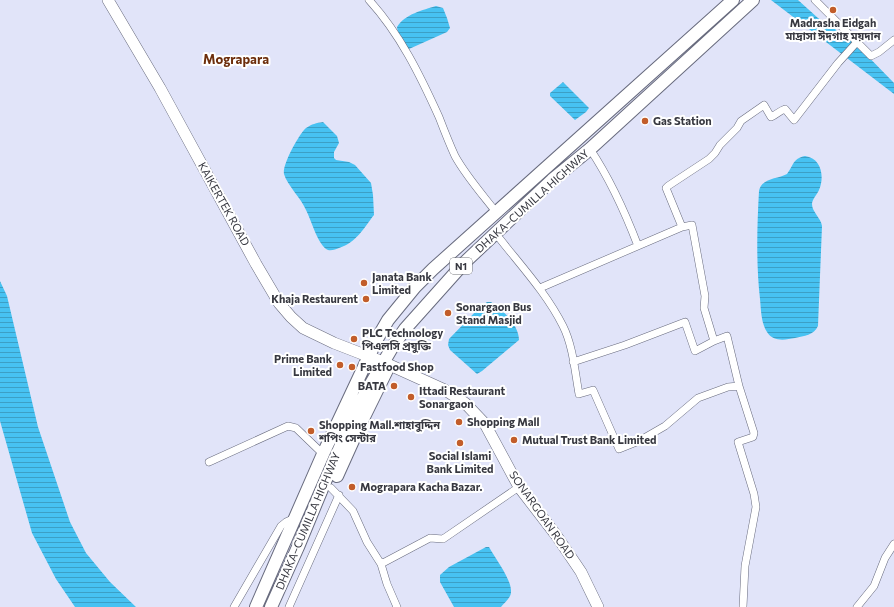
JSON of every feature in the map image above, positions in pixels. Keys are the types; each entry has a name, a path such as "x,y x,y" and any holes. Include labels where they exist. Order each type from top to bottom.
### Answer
{"highway":[{"name":"DHAKA–CUMILLA HIGHWAY","path":"256,607 368,356 388,320 415,287 433,269 733,0"},
{"name":"DHAKA–CUMILLA HIGHWAY","path":"271,607 359,404 387,363 405,329 464,263 552,180 590,150 753,0"},
{"path":"288,569 335,492 360,425 387,363 407,336 441,296 562,182 577,159"}],"main road":[{"name":"KAIKERTEK ROAD","path":"108,0 160,88 256,264 279,303 303,328 334,343 387,363"},
{"name":"SONARGOAN ROAD","path":"387,363 445,390 464,403 485,424 519,487 556,534 581,572 598,607"}],"street":[{"path":"369,0 394,30 410,58 438,115 456,157 468,176 496,212"},
{"path":"815,0 871,56 873,57 894,40"},
{"path":"682,227 666,188 709,159 720,145 737,128 741,121 764,104 771,117 777,114 780,110 785,109 794,120 838,63 857,42"},
{"path":"590,150 603,168 614,189 629,221 638,246"},
{"path":"540,288 682,227 692,225 705,296 704,308 714,341"},
{"path":"500,239 540,288 563,327 571,350 579,394 593,390 619,449 639,441 665,426 698,398 733,385 739,386"},
{"path":"573,362 625,345 685,322 695,350 727,336 739,386 754,433 753,437 738,442 754,494 756,507 745,566 743,607"},
{"path":"209,462 288,426 296,428 323,454"},
{"path":"381,564 430,538 443,539 519,487"},
{"path":"289,607 335,492 353,511 367,542 381,564 387,584 397,607"},
{"path":"234,607 281,526 296,517"},
{"path":"857,607 874,586 885,558 894,544"}],"water":[{"path":"771,0 798,0 818,18 853,41 894,83 894,94"},
{"path":"436,6 443,8 450,28 447,32 409,49 407,48 398,33 397,27 409,16"},
{"path":"563,82 589,108 575,120 550,96 550,93"},
{"path":"323,122 337,136 339,143 334,152 334,158 336,160 349,162 355,165 371,183 373,195 374,215 363,230 351,242 331,250 324,248 315,232 304,205 288,183 284,174 288,157 303,131 316,123"},
{"path":"805,156 815,160 818,164 822,179 821,185 812,204 813,210 822,226 818,326 808,335 780,340 772,337 767,332 762,316 757,258 759,191 760,187 766,181 787,174 795,161"},
{"path":"0,281 7,296 38,427 70,522 86,553 110,582 136,607 75,607 56,579 32,533 0,421"},
{"path":"487,302 491,302 496,305 510,318 516,329 519,340 477,374 450,350 448,345 449,339 479,308"},
{"path":"486,547 489,547 509,581 511,587 510,596 501,607 454,607 440,582 440,575 449,567"}],"place":[{"name":"Madrasha Eidgah মাদ্রাসা ঈদগাহ ময়দান","path":"833,10"},
{"name":"Gas Station","path":"645,121"},
{"name":"Janata Bank Limited","path":"364,283"},
{"name":"Khaja Restaurent","path":"366,299"},
{"name":"Sonargaon Bus Stand Masjid","path":"448,313"},
{"name":"PLC Technology পিএলসি প্রযুক্তি","path":"354,339"},
{"name":"Prime Bank Limited","path":"340,365"},
{"name":"Fastfood Shop","path":"352,367"},
{"name":"BATA","path":"394,386"},
{"name":"Ittadi Restaurant Sonargaon","path":"411,397"},
{"name":"Shopping Mall","path":"459,422"},
{"name":"Shopping Mall.শাহাবুদ্দিন শপিং সেন্টার","path":"311,431"},
{"name":"Mutual Trust Bank Limited","path":"514,440"},
{"name":"Social Islami Bank Limited","path":"460,443"},
{"name":"Mograpara Kacha Bazar.","path":"352,487"}],"district":[{"name":"Mograpara","path":"236,59"}]}
